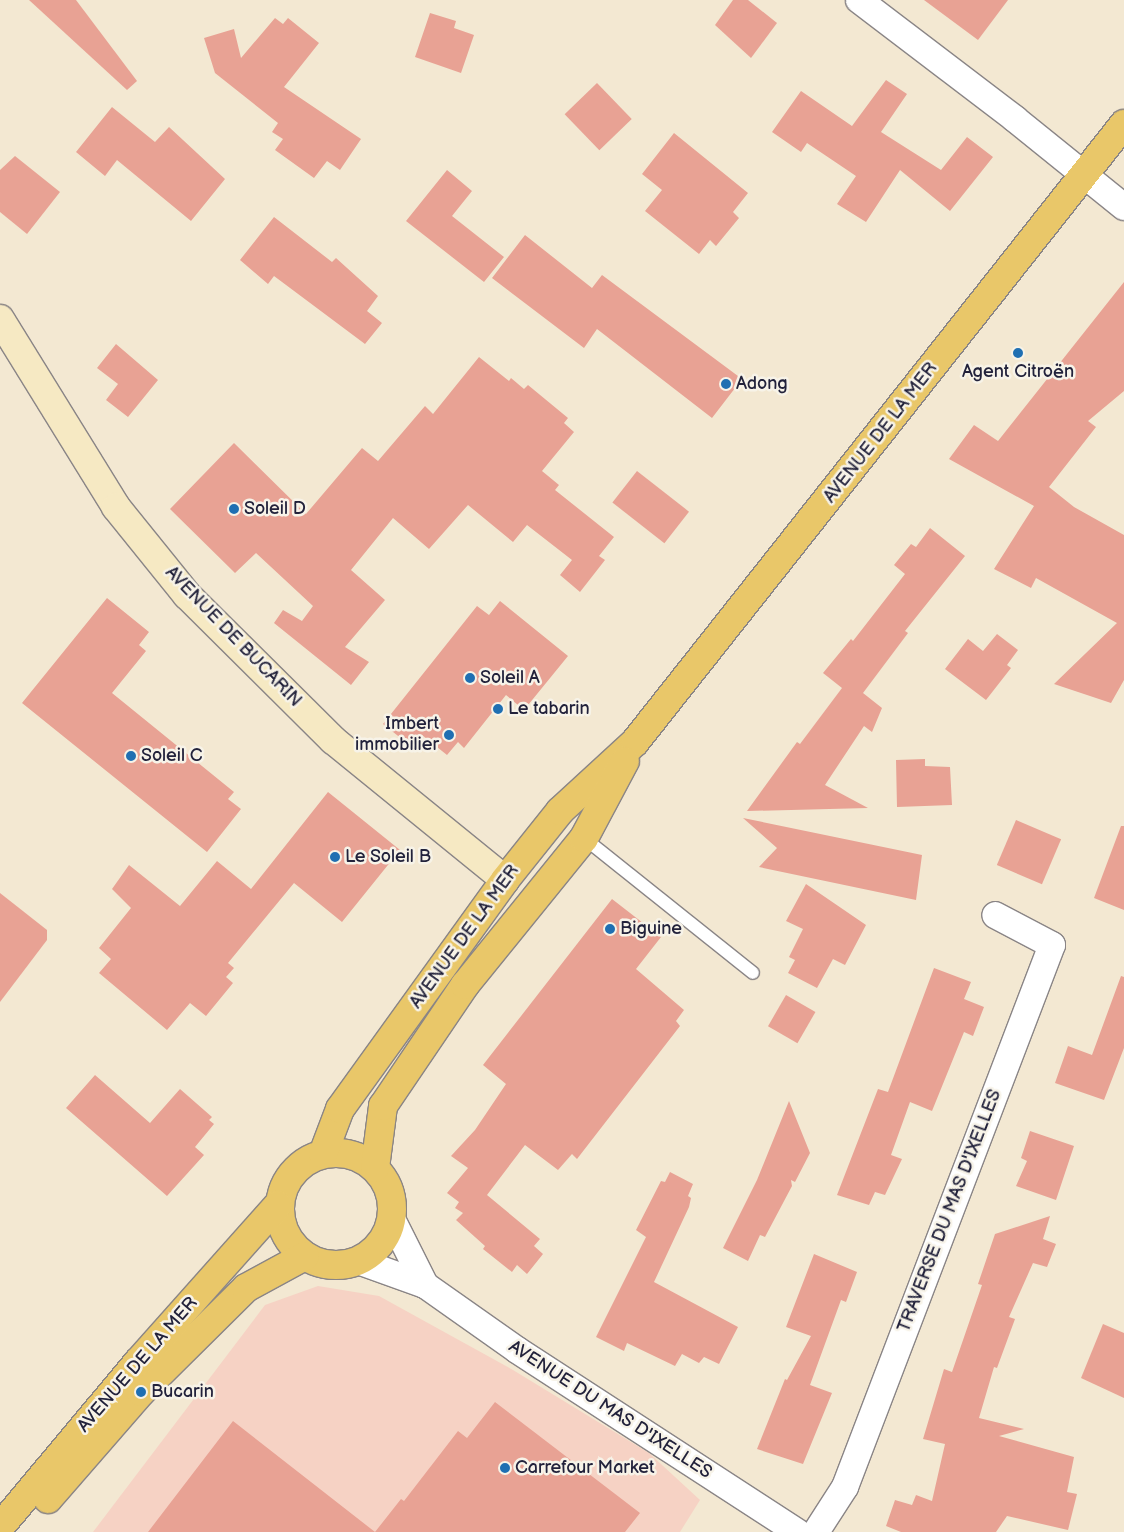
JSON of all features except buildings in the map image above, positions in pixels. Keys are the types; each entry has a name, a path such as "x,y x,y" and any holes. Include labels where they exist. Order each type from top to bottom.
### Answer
{"main road":[{"name":"AVENUE DE LA MER","path":"323,1154 340,1110 506,880 560,811 635,742 1124,124"},
{"name":"AVENUE DE LA MER","path":"375,1168 383,1106 464,985 584,838 635,742"},
{"path":"342,1152 360,1157 375,1168 386,1183 392,1201 392,1219 386,1236 374,1251 358,1261 340,1265 322,1263 305,1256 292,1243 283,1227 278,1205 292,1174 306,1161 323,1154 342,1152"},
{"name":"AVENUE DE LA MER","path":"6,1524 138,1362 278,1205"},
{"name":"AVENUE DE LA MER","path":"6,1524 246,1288 305,1256"}],"street":[{"path":"859,0 1124,206"},
{"name":"AVENUE DE BUCARIN","path":"0,319 116,507 187,595 333,740 506,880"},
{"name":"TRAVERSE DU MAS D'IXELLES","path":"816,1532 845,1487 1052,944 995,915"},
{"name":"AVENUE DU MAS D'IXELLES","path":"392,1219 425,1285"},
{"name":"AVENUE DU MAS D'IXELLES","path":"358,1261 425,1285 517,1350 797,1532"}],"lane":[{"path":"584,838 753,973"}],"shaded area":[{"path":"318,1286 379,1296 513,1370 649,1453 700,1500 680,1532 93,1532 265,1305"}],"place":[{"name":"Agent Citroën","path":"1018,353"},
{"name":"Adong","path":"726,384"},
{"name":"Soleil D","path":"234,509"},
{"name":"Soleil A","path":"470,678"},
{"name":"Le tabarin","path":"498,709"},
{"name":"Imbert immobilier","path":"449,735"},
{"name":"Soleil C","path":"131,756"},
{"name":"Le Soleil B","path":"335,857"},
{"name":"Biguine","path":"610,929"},
{"name":"Bucarin","path":"141,1392"},
{"name":"Carrefour Market","path":"505,1468"}]}
